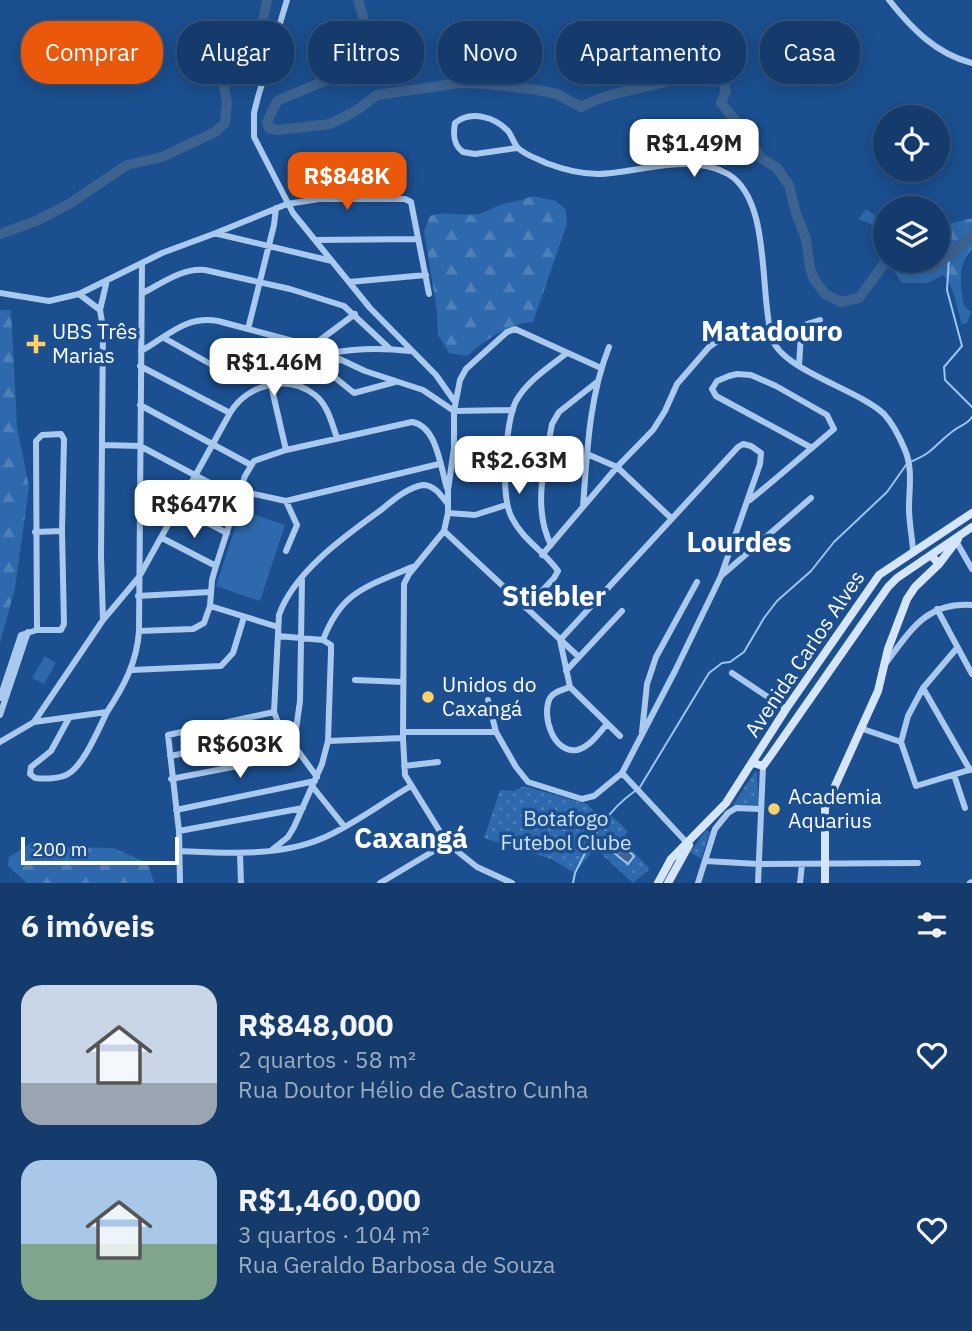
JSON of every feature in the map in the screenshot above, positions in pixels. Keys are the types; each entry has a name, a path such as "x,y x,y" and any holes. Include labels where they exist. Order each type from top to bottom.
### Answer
{"street":[{"path":"287,0 258,97 253,127 262,157 287,204 315,240 370,307 436,375 455,402"},
{"path":"889,0 913,28 935,46 947,54 972,63"},
{"path":"517,148 475,154 463,152 456,143 456,123 465,117 491,119 507,130 517,148 540,160 572,171 597,174 681,165 708,167 731,176 745,191 757,225 772,338 779,351 799,366 855,394 890,421 908,458 913,550"},
{"path":"358,198 362,174 390,162"},
{"path":"0,293 49,300 79,295 162,253 287,204 319,199 358,198 407,199 413,204 429,294"},
{"path":"248,329 276,208"},
{"path":"216,233 332,261"},
{"path":"315,240 418,239"},
{"path":"69,718 51,751 30,769 30,774 35,778 63,776 71,772 85,753 132,670 139,631 142,263"},
{"path":"143,293 193,269 259,282 331,301 355,314 389,348"},
{"path":"349,282 426,275"},
{"path":"103,620 103,328 100,310 107,280"},
{"path":"79,295 100,310"},
{"path":"312,346 355,314"},
{"path":"799,366 801,333 807,324 820,320"},
{"path":"141,351 189,321 218,321 312,346 395,382 423,390 454,411 513,410"},
{"path":"512,883 477,867 447,843 411,786 404,766 404,584 444,531 454,448 455,402 460,380 466,369 507,332 515,329 601,368"},
{"path":"542,555 617,467 653,430 677,384 709,347 741,332 760,332 772,338"},
{"path":"164,338 224,370 262,364 342,360"},
{"path":"583,506 586,454 597,382 609,347"},
{"path":"329,354 352,349 389,348 411,351"},
{"path":"526,608 558,573 516,525 506,505 506,455 513,410 526,388 567,353"},
{"path":"317,363 354,393 395,382"},
{"path":"141,366 230,413"},
{"path":"748,502 812,448 834,429 831,420 818,410 751,375 737,374 717,381 712,389 716,396 812,448"},
{"path":"551,545 543,527 540,509 552,424 559,412 597,382"},
{"path":"271,385 286,450"},
{"path":"34,722 103,620 139,576 230,413 244,396 253,389 271,385 292,385 316,395 324,404 337,438"},
{"path":"140,405 251,465"},
{"path":"139,631 198,628 206,620 216,566 239,495 251,465 259,458 407,422 418,423 432,435 448,490"},
{"path":"0,698 18,638 37,630 61,630 64,624 64,439 61,434 42,435 37,439 37,630"},
{"path":"488,700 496,732 524,778 539,787 587,799 622,774 721,576 762,456 759,450 743,444 738,447 560,640"},
{"path":"102,445 140,446 239,495 286,501 439,464"},
{"path":"586,454 617,467 671,518"},
{"path":"344,826 294,744 279,725 274,712 278,627 282,606 302,579 353,530 391,502 423,485 433,488 448,504"},
{"path":"140,488 228,533"},
{"path":"721,576 811,498"},
{"path":"286,501 298,525 286,551"},
{"path":"448,513 475,515 506,505"},
{"name":"Avenida Carlos Alves","path":"666,882 671,859 726,803 786,709 879,575 972,513"},
{"path":"758,883 759,808 763,766 881,595 897,578 972,527"},
{"path":"35,532 62,531"},
{"path":"444,531 579,657"},
{"path":"162,538 216,566"},
{"path":"825,883 825,808 878,691 897,623 911,592 939,564 959,538"},
{"path":"959,538 972,569"},
{"path":"934,553 939,564"},
{"path":"323,640 335,615 351,597 375,582 415,566"},
{"path":"171,779 269,760 294,744 299,710 302,579"},
{"path":"641,738 647,684 653,664 666,635 697,582"},
{"path":"138,596 210,592"},
{"path":"885,664 918,623 937,609 972,605"},
{"path":"210,606 278,627"},
{"path":"937,609 972,674"},
{"path":"566,671 621,611"},
{"path":"132,670 221,666 233,653 244,617"},
{"path":"0,715 28,632"},
{"path":"273,849 288,837 303,808 328,741 331,652 331,645 323,640 278,636"},
{"path":"560,640 570,687 620,736"},
{"path":"923,688 971,769 916,786 901,742 913,704 923,688 957,648"},
{"path":"732,674 786,709"},
{"path":"355,680 403,682"},
{"path":"570,687 554,694 549,704 550,727 559,743 569,749 578,749 593,740 607,724"},
{"path":"0,742 34,722 107,712"},
{"path":"180,883 179,831 168,736 274,712"},
{"path":"170,756 259,739 279,725"},
{"path":"860,728 901,742"},
{"path":"328,741 496,732"},
{"path":"404,766 438,762"},
{"path":"753,762 763,766"},
{"path":"622,774 689,842"},
{"path":"954,775 965,808"},
{"path":"176,810 315,781"},
{"path":"180,851 240,854 324,838 411,786"},
{"path":"698,883 715,829 728,813 739,807 759,808"},
{"path":"179,831 303,808"},
{"path":"380,883 447,843"},
{"path":"240,854 241,883"},
{"path":"705,861 824,865 918,863"},
{"path":"800,883 802,864"}],"green space":[{"path":"532,196 556,201 566,210 567,224 533,322 506,329 467,356 449,353 438,335 437,311 424,231 430,216 480,214"},
{"path":"866,209 873,214 873,225 859,219"},
{"path":"972,218 972,249 964,262 961,276 964,306 971,312 967,323 962,324 953,291 943,275 928,283 902,283 895,273 950,273 950,224"},
{"path":"0,310 11,310 17,427 29,487 15,588 0,643"},
{"path":"241,510 285,525 260,601 216,586"},
{"path":"45,656 56,663 44,684 32,678"},
{"path":"757,772 759,808 733,805 754,773"},
{"name":"Botafogo Futebol Clube","path":"524,786 587,804 595,812 613,817 628,831 622,840 650,869 633,883 595,848 575,873 551,859 484,838 500,790 514,791"},
{"path":"706,830 710,832 701,859 690,852"},
{"path":"34,841 53,847 113,848 148,863 154,883 27,883 8,866 9,857"}],"shaded area":[{"path":"621,844 634,856 628,864 613,852"}],"waterway":[{"path":"0,234 36,221 69,204 127,165 162,157 215,132 225,123 227,103 224,86 253,47 261,28 267,0"},
{"path":"358,0 366,37 365,49 360,57 340,73 277,101 267,122 269,128 278,130 330,124 354,112 377,95 460,83 537,90 557,94 581,107 612,95 676,79 706,64 719,68 726,91 721,103 745,132 761,158 777,168 789,185 806,239 810,268 825,294 841,302 859,298 877,273"},
{"path":"950,255 972,236"},
{"path":"948,273 947,290 962,346 944,367 945,380 972,407"},
{"path":"910,462 930,451 972,417"},
{"path":"640,787 709,673 744,652 777,601 811,571 834,542 887,492 906,465"},
{"path":"573,883 575,873 600,828 615,808 635,791"}],"place":[{"name":"UBS Três Marias","path":"36,344"},
{"name":"Unidos do Caxangá","path":"428,697"},
{"name":"Academia Aquarius","path":"774,809"}],"district":[{"name":"Matadouro","path":"772,331"},
{"name":"Lourdes","path":"739,542"},
{"name":"Stiebler","path":"554,596"},
{"name":"Caxangá","path":"411,838"}]}
